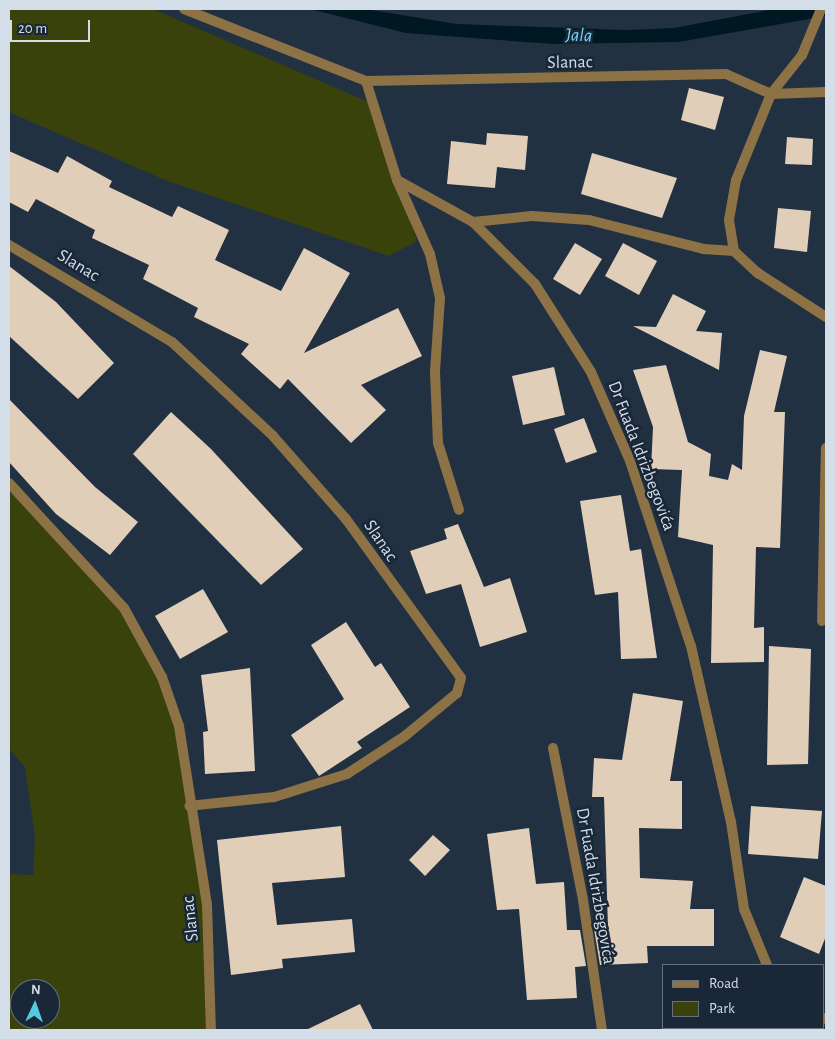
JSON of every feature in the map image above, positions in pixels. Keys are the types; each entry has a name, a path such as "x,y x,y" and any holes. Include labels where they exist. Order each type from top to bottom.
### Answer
{"street":[{"name":"Slanac","path":"184,9 366,81 726,74 771,94"},
{"path":"821,9 802,55 771,94 736,180 729,220 734,251 758,273 826,317"},
{"path":"366,81 397,180 430,254 440,298 435,372 438,443 459,510"},
{"path":"771,94 826,92"},
{"name":"Dr Fuada Idrizbegovića","path":"397,180 473,222 535,284 591,372 630,461 691,646 730,822 744,909 766,964"},
{"path":"473,222 532,216 589,220 704,249 734,251"},
{"name":"Slanac","path":"9,245 172,342 273,436 346,519 461,678 458,693 405,736 347,774 274,797 189,806"},
{"path":"822,621 826,448"},
{"name":"Slanac","path":"9,483 124,608 146,643 179,726 189,806 207,905 211,1030"},
{"name":"Dr Fuada Idrizbegovića","path":"553,748 583,900 602,1030"}],"green space":[{"path":"9,9 153,9 373,104 417,241 389,256 165,180 9,112"},
{"path":"17,492 124,608 146,643 179,726 207,905 211,1030 9,1030 9,874 33,875 35,836 25,767 9,749 9,495"}],"water":[{"name":"Jala","path":"310,9 365,9 457,24 625,30 674,28 774,9 826,9 826,16 678,42 552,44 406,33"}],"building":[{"path":"689,88 724,97 715,130 681,120"},
{"path":"487,133 528,136 525,170 497,167 495,188 447,184 451,141 486,145"},
{"path":"787,137 813,139 812,165 785,164"},
{"path":"9,151 58,173 67,156 112,181 109,187 172,217 178,206 229,230 215,260 281,291 304,248 350,273 304,353 398,308 422,356 361,385 386,410 351,443 288,379 280,389 241,354 249,344 194,317 198,308 143,279 149,265 92,238 95,230 36,199 28,212 9,202"},
{"path":"592,153 677,178 662,218 581,194"},
{"path":"778,208 811,211 807,252 774,248"},
{"path":"575,243 602,259 580,295 553,279"},
{"path":"623,243 657,261 639,295 605,276"},
{"path":"9,266 56,302 114,363 78,399 9,336"},
{"path":"673,294 706,311 696,331 722,333 719,370 633,326 656,327"},
{"path":"760,350 787,356 774,412 785,412 780,548 756,547 754,628 764,627 764,662 711,663 713,545 678,537 682,470 651,469 653,427 633,370 666,365 688,442 711,454 709,476 728,480 732,464 742,470 744,416"},
{"path":"554,367 565,415 523,425 512,376"},
{"path":"9,399 95,487 138,522 110,555 56,514 9,462"},
{"path":"171,412 211,449 303,549 261,585 133,454"},
{"path":"584,418 597,452 566,463 554,429"},
{"path":"621,495 630,551 641,549 657,658 621,659 618,592 595,595 580,501"},
{"path":"458,524 484,587 510,578 527,632 480,647 461,584 426,594 410,551 447,539 444,529"},
{"path":"203,589 228,632 180,659 155,616"},
{"path":"346,622 375,667 381,663 410,707 357,742 362,748 319,776 291,735 344,699 311,645"},
{"path":"769,646 811,649 808,764 767,765"},
{"path":"250,668 255,771 205,774 203,732 208,731 201,675"},
{"path":"633,693 683,701 670,781 682,781 682,829 639,828 640,878 693,881 690,909 714,909 714,946 647,946 648,963 600,965 594,929 608,928 604,797 592,797 594,758 622,760"},
{"path":"751,806 822,811 818,859 748,854"},
{"path":"341,826 345,877 272,883 277,925 352,919 355,952 282,959 283,968 231,975 217,840"},
{"path":"529,828 536,884 564,882 567,930 580,930 586,966 575,967 577,998 527,1000 519,909 497,910 487,834"},
{"path":"433,835 450,850 425,876 409,860"},
{"path":"804,877 826,886 826,936 819,954 780,937"},
{"path":"360,1004 373,1030 306,1030"}]}
